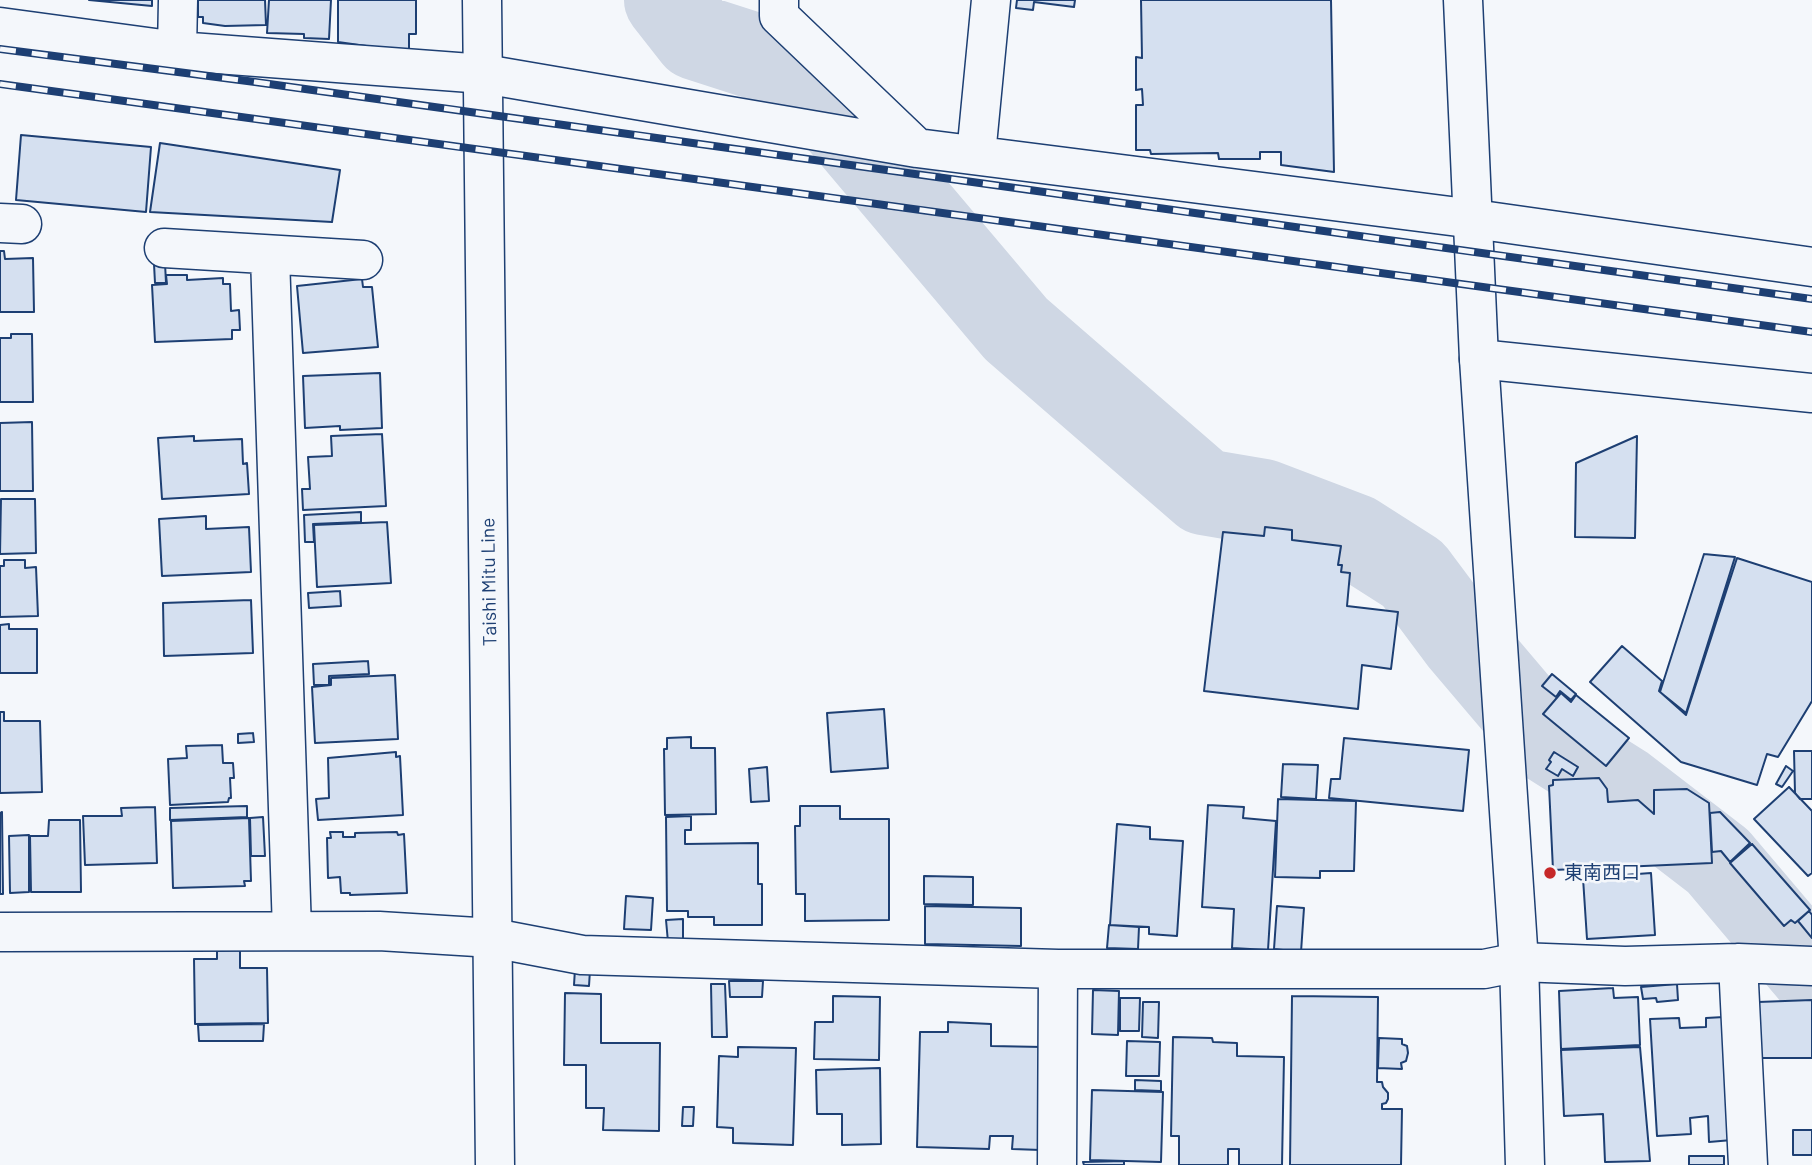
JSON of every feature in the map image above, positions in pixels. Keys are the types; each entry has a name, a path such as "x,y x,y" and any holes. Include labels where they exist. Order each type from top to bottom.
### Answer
{"street":[{"path":"177,51 178,0"},
{"name":"Taishi Mitu Line","path":"482,0 495,1165"},
{"path":"779,0 779,16 918,148"},
{"path":"976,155 991,0"},
{"path":"1463,0 1479,359 1519,962 1525,1165"},
{"path":"0,27 177,51 484,74 918,148 1474,219 1812,267"},
{"path":"164,248 363,260"},
{"path":"270,256 292,931"},
{"path":"1479,359 1812,393"},
{"path":"0,932 379,931 493,938 582,955 1058,969 1484,969 1519,962 1625,966 1738,963 1812,966"},
{"path":"1738,963 1748,1165"},
{"path":"1058,969 1058,1165"}],"building":[{"path":"89,0 152,0 152,6"},
{"path":"198,0 265,0 266,25 225,26 203,23 203,17 198,17"},
{"path":"269,0 331,0 329,39 304,38 304,34 267,33"},
{"path":"338,0 416,0 416,34 409,34 409,52 338,42"},
{"path":"1017,0 1075,0 1074,7 1034,2 1033,10 1016,8"},
{"path":"1141,0 1331,0 1334,172 1281,165 1281,152 1260,152 1260,159 1219,159 1218,153 1151,154 1150,150 1136,150 1136,105 1143,105 1142,89 1136,90 1136,57 1142,58"},
{"path":"21,135 151,147 146,212 16,200"},
{"path":"160,143 340,170 332,222 150,212"},
{"path":"0,251 4,251 5,259 33,258 34,312 0,312"},
{"path":"165,263 166,283 155,283 154,264"},
{"path":"166,275 187,275 187,280 223,278 223,284 230,284 231,311 239,310 240,330 232,330 232,339 155,342 152,285 167,284"},
{"path":"362,279 363,287 372,287 378,347 303,353 297,286"},
{"path":"11,334 32,334 33,402 0,402 0,338 11,338"},
{"path":"380,373 382,428 305,428 303,376"},
{"path":"32,422 33,491 0,491 0,423"},
{"path":"382,434 386,506 303,510 302,489 310,489 308,457 332,456 331,436"},
{"path":"194,436 194,441 242,439 243,464 247,463 249,494 162,499 158,438"},
{"path":"1637,436 1635,538 1575,537 1576,463"},
{"path":"1,499 35,499 36,553 0,554"},
{"path":"361,512 361,522 313,524 314,542 305,542 304,515"},
{"path":"206,516 206,529 249,527 251,572 162,576 159,519"},
{"path":"387,522 391,583 317,587 314,525"},
{"path":"1265,527 1292,530 1292,540 1341,546 1338,565 1342,565 1341,572 1350,573 1347,606 1398,612 1391,669 1362,665 1358,709 1204,691 1223,532 1264,536"},
{"path":"1704,554 1735,557 1686,713 1660,692"},
{"path":"1737,558 1812,582 1812,701 1778,757 1767,754 1757,785 1681,762 1590,682 1622,646 1662,681 1659,691 1686,715"},
{"path":"4,560 25,560 25,568 36,567 38,616 0,617 0,566 4,566"},
{"path":"340,591 341,606 309,608 308,593"},
{"path":"251,600 253,653 164,656 163,603"},
{"path":"9,624 9,629 37,629 37,673 0,673 0,625"},
{"path":"368,661 369,674 329,676 329,685 314,685 313,664"},
{"path":"1552,674 1576,694 1571,700 1560,691 1556,697 1542,686"},
{"path":"395,675 398,739 315,743 312,687 331,685 331,678"},
{"path":"1561,693 1571,702 1576,695 1629,738 1606,766 1543,714"},
{"path":"884,709 888,768 831,772 827,713"},
{"path":"0,712 4,712 4,721 40,721 42,792 0,793"},
{"path":"253,733 254,742 238,743 238,734"},
{"path":"691,737 691,748 715,748 716,814 665,815 664,749 667,749 667,738"},
{"path":"1344,738 1469,750 1463,811 1329,798 1331,779 1340,779"},
{"path":"222,745 223,763 233,763 234,778 230,778 231,798 228,802 170,805 168,759 187,758 186,746"},
{"path":"1794,751 1812,751 1812,799 1800,799 1795,793"},
{"path":"396,752 396,757 400,756 403,815 318,820 316,799 329,798 328,758"},
{"path":"1554,752 1578,767 1573,776 1562,769 1558,776 1546,769"},
{"path":"1283,764 1318,765 1316,799 1281,797"},
{"path":"1786,766 1793,771 1782,787 1776,784"},
{"path":"767,767 769,801 751,802 749,769"},
{"path":"1599,778 1607,789 1608,802 1638,800 1654,814 1654,790 1687,789 1709,803 1712,863 1553,870 1549,786 1553,785 1553,780"},
{"path":"1789,787 1812,811 1812,873 1808,876 1754,819"},
{"path":"1278,799 1356,801 1354,871 1320,871 1320,878 1275,877"},
{"path":"1208,805 1244,807 1243,818 1276,821 1268,950 1232,948 1234,909 1202,907"},
{"path":"247,806 247,817 170,820 170,808"},
{"path":"800,806 840,806 840,819 889,819 889,920 805,921 805,894 796,894 795,826 800,826"},
{"path":"155,807 157,863 85,865 83,816 122,816 121,808"},
{"path":"2,812 3,894 0,894 0,813"},
{"path":"1720,812 1750,843 1730,862 1721,851 1712,852 1710,813"},
{"path":"691,816 691,830 685,830 685,844 758,843 762,925 714,925 714,917 688,917 688,911 667,911 666,817"},
{"path":"263,817 265,856 251,856 250,818"},
{"path":"249,818 251,881 244,881 245,886 173,888 171,821"},
{"path":"49,820 80,820 81,892 31,892 30,836 48,836"},
{"path":"1117,824 1150,827 1150,839 1183,841 1177,936 1149,934 1149,927 1110,925"},
{"path":"330,832 343,832 343,837 355,837 355,833 404,834 407,893 341,893 340,877 328,878 327,838 331,838"},
{"path":"29,835 29,892 10,893 9,836"},
{"path":"1752,844 1810,910 1795,923 1791,920 1784,926 1730,863"},
{"path":"1651,873 1655,935 1587,939 1583,878"},
{"path":"924,876 973,877 973,905 924,904"},
{"path":"626,896 653,898 651,930 624,929"},
{"path":"925,906 1021,908 1021,946 925,944"},
{"path":"1277,906 1304,908 1301,952 1274,949"},
{"path":"1809,911 1812,915 1812,938 1798,921"},
{"path":"683,919 683,941 668,942 666,920"},
{"path":"1109,925 1139,927 1138,949 1107,948"},
{"path":"240,950 240,968 267,968 268,1023 195,1024 194,959 217,959 217,951"},
{"path":"575,969 590,970 589,986 574,985"},
{"path":"729,981 763,981 762,997 730,997"},
{"path":"711,984 725,984 727,1037 712,1037"},
{"path":"1677,984 1678,1000 1657,1002 1656,998 1643,999 1641,987"},
{"path":"1613,988 1614,998 1638,997 1640,1045 1561,1049 1559,991"},
{"path":"1093,990 1119,991 1118,1035 1092,1034"},
{"path":"565,993 601,994 601,1043 660,1043 659,1131 603,1130 604,1108 586,1108 586,1065 564,1065"},
{"path":"833,996 880,997 879,1060 814,1059 815,1022 833,1022"},
{"path":"1292,996 1378,997 1377,1082 1382,1082 1388,1093 1388,1099 1382,1104 1382,1109 1402,1109 1401,1165 1290,1165"},
{"path":"1120,998 1140,998 1139,1031 1120,1031"},
{"path":"1812,1000 1812,1058 1761,1058 1758,1002"},
{"path":"1143,1002 1159,1002 1158,1038 1142,1037"},
{"path":"1724,1017 1732,1140 1709,1142 1708,1116 1690,1118 1691,1134 1657,1136 1650,1019 1679,1018 1680,1028 1706,1027 1706,1018"},
{"path":"948,1022 991,1024 991,1046 1043,1047 1041,1150 1012,1149 1013,1136 990,1136 989,1149 917,1147 920,1032 948,1032"},
{"path":"264,1024 263,1041 199,1041 198,1025"},
{"path":"1173,1037 1212,1038 1213,1042 1237,1043 1237,1056 1284,1057 1282,1165 1239,1165 1239,1149 1228,1149 1228,1165 1179,1165 1179,1136 1171,1136"},
{"path":"1379,1038 1402,1039 1408,1053 1406,1061 1401,1063 1402,1069 1378,1068"},
{"path":"1127,1041 1160,1042 1159,1076 1126,1076"},
{"path":"738,1047 796,1048 793,1145 733,1143 733,1128 717,1127 719,1056 738,1057"},
{"path":"1640,1047 1650,1161 1605,1162 1603,1114 1564,1116 1561,1050"},
{"path":"880,1068 881,1144 842,1145 842,1114 817,1114 816,1070"},
{"path":"1135,1080 1161,1081 1161,1091 1135,1090"},
{"path":"1092,1090 1163,1092 1161,1162 1090,1160"},
{"path":"683,1107 694,1107 693,1126 682,1126"},
{"path":"1793,1130 1812,1130 1812,1155 1793,1155"},
{"path":"1689,1156 1724,1156 1724,1165 1689,1165"},
{"path":"1124,1161 1124,1165 1084,1165 1083,1162"}],"waterway":[{"path":"667,0 696,37 789,67 826,104 1016,329 1204,492 1263,502 1355,537 1413,574 1463,641 1547,740 1623,788 1718,861 1812,972"}],"railway":[{"path":"0,49 255,82 1812,299"},
{"path":"0,84 1812,332"}],"place":[{"name":"東南西口","path":"1550,873"}]}
